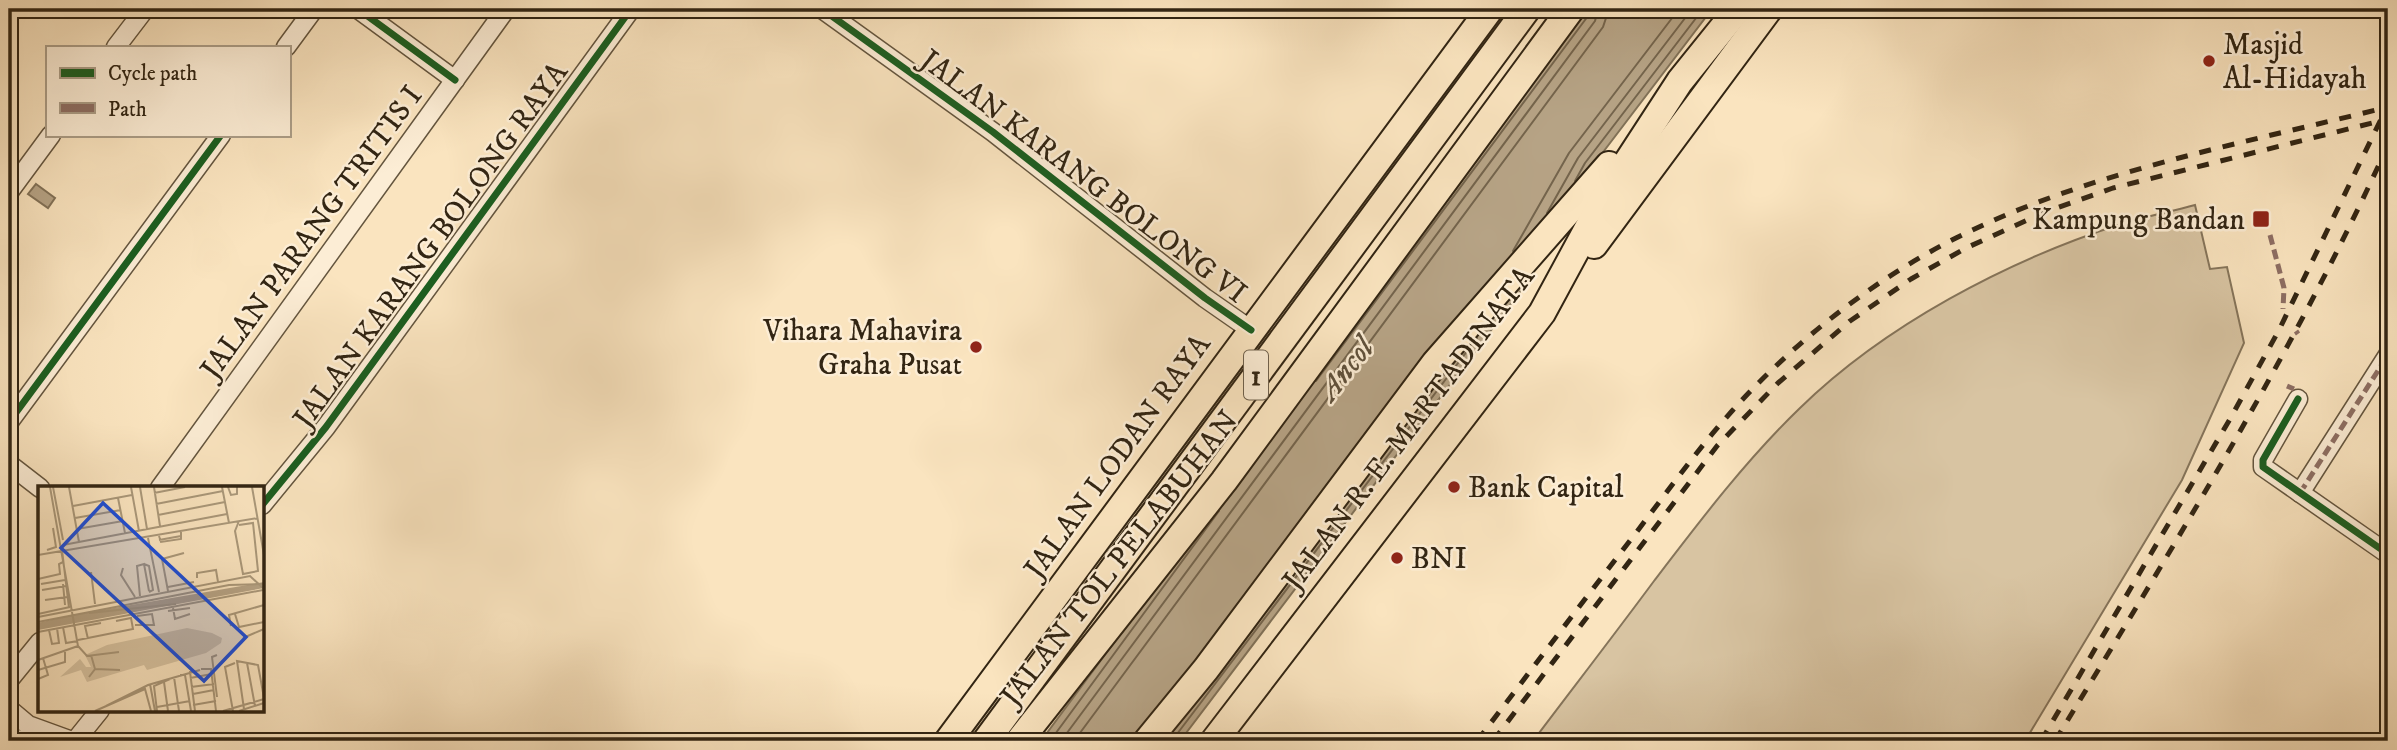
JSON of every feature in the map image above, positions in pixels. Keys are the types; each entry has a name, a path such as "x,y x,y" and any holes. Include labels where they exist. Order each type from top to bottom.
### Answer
{"highway":[{"name":"JALAN LODAN RAYA","path":"948,741 1490,9"},
{"name":"JALAN TOL PELABUHAN","path":"986,741 1527,9"},
{"name":"JALAN TOL PELABUHAN","path":"1019,741 1224,481 1571,9"},
{"name":"JALAN R. E. MARTADINATA","path":"1214,741 1542,313 1607,193 1680,81 1738,9"},
{"path":"1542,313 1769,9"},
{"path":"1147,741 1206,669 1435,363 1584,195 1680,81"},
{"path":"937,741 1013,644 1056,595"}],"street":[{"path":"117,46 145,9"},
{"path":"287,46 314,9"},
{"path":"358,9 455,80"},
{"name":"JALAN PARANG TRITIS I","path":"161,486 506,9"},
{"name":"JALAN KARANG BOLONG RAYA","path":"264,503 334,416 631,9"},
{"name":"JALAN KARANG BOLONG VI","path":"822,9 993,132 1205,298 1251,330"},
{"path":"9,192 50,136"},
{"path":"9,422 220,136"},
{"path":"2300,493 2388,355"},
{"path":"2298,399 2261,464 2267,471 2388,554"},
{"path":"9,464 38,486"},
{"path":"9,680 38,644"},
{"path":"9,709 28,725 74,741 98,712"}],"shaded area":[{"path":"2195,205 2210,269 2227,267 2244,343 2182,480 2025,741 1533,741 1724,492 1780,428 1834,378 1909,323 1991,277 2033,257 2127,222"}],"water":[{"name":"Ancol","path":"1584,9 1712,9 1591,168 1520,292 1180,741 1041,741"},
{"path":"36,184 55,198 48,208 28,194"}],"railway":[{"path":"1477,741 1719,426 1782,360 1865,293 1956,238 2060,194 2168,161 2388,107"},
{"path":"2041,741 2230,419 2279,330 2383,115"},
{"path":"1493,741 1717,446 1778,383 1850,321 1911,279 1966,248 2045,212 2113,188 2388,119"},
{"path":"2055,741 2187,522 2272,373 2352,222 2388,145"}],"marked path":[{"path":"2270,235 2284,288 2283,309"},
{"path":"2300,493 2388,355"},
{"path":"2287,386 2294,389"}],"cycle path":[{"path":"358,9 455,80"},
{"path":"264,503 326,427 631,9"},
{"path":"822,9 993,132 1205,298 1251,330"},
{"path":"9,422 220,136"},
{"path":"2298,399 2263,460 2263,467 2388,554"}],"place":[{"name":"Masjid Al-Hidayah","path":"2209,61"},
{"name":"Kampung Bandan","path":"2261,219"},
{"name":"Vihara Mahavira Graha Pusat","path":"976,347"},
{"name":"Bank Capital","path":"1454,487"},
{"name":"BNI","path":"1397,558"}]}
